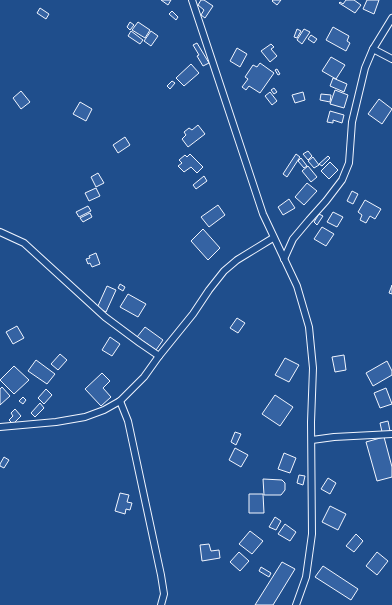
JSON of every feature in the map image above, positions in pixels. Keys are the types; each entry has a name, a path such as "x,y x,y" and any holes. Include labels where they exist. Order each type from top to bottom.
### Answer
{"street":[{"path":"192,0 263,214 296,286 309,327 313,368 312,534 306,577 296,605"},
{"path":"284,259 293,239 342,180 349,163 352,122 365,68 392,18"},
{"path":"374,49 392,59"},
{"path":"0,232 24,243 105,317 159,356"},
{"path":"0,428 56,422 85,417 104,410 120,401 144,377 224,271 237,260 273,238"},
{"path":"120,401 128,421 161,575 164,594 161,605"},
{"path":"312,440 334,437 392,434"}],"building":[{"path":"161,0 171,0 168,5"},
{"path":"201,0 204,0 213,6 205,18 201,15 204,10 198,5"},
{"path":"281,0 277,5 272,1"},
{"path":"346,0 354,0 361,5 355,13 339,3 340,2 343,4"},
{"path":"367,0 379,0 374,14 363,9"},
{"path":"40,8 49,14 46,19 37,13"},
{"path":"172,11 178,17 176,20 169,14"},
{"path":"130,22 134,25 130,30 127,27"},
{"path":"138,22 150,30 145,38 132,30"},
{"path":"333,27 349,36 347,41 350,43 346,51 326,40"},
{"path":"297,29 301,31 297,38 294,37"},
{"path":"304,29 310,32 302,44 297,40"},
{"path":"131,31 143,40 140,44 128,36"},
{"path":"151,31 158,36 151,46 144,41"},
{"path":"311,35 317,39 314,43 308,39"},
{"path":"197,43 209,63 203,66 193,45"},
{"path":"271,44 274,47 271,49 277,56 270,62 261,51"},
{"path":"237,48 247,54 240,67 230,61"},
{"path":"331,57 345,65 336,79 322,71"},
{"path":"260,63 274,73 260,93 249,86 246,90 242,87 248,79 245,77 253,65 257,67"},
{"path":"191,64 199,73 184,86 176,78"},
{"path":"277,69 280,74 278,75 275,70"},
{"path":"333,78 347,84 344,92 330,86"},
{"path":"172,81 175,83 170,89 167,86"},
{"path":"274,88 277,92 274,94 271,90"},
{"path":"335,90 348,95 344,108 330,104"},
{"path":"21,91 30,102 21,109 13,98"},
{"path":"270,92 277,101 272,105 265,96"},
{"path":"303,92 305,100 295,103 292,95"},
{"path":"321,94 331,95 330,102 320,100"},
{"path":"379,99 392,109 382,124 368,114"},
{"path":"80,102 92,109 86,121 73,114"},
{"path":"330,111 344,115 342,123 333,120 333,123 327,122"},
{"path":"198,125 205,134 188,147 182,139 186,135 184,132 189,128 192,130"},
{"path":"125,137 130,145 118,153 113,145"},
{"path":"308,151 312,156 308,160 303,154"},
{"path":"190,154 203,167 197,173 191,167 184,172 178,166 182,163 179,160 185,155 187,157"},
{"path":"296,154 300,157 287,177 283,174"},
{"path":"328,156 330,158 322,166 319,164"},
{"path":"313,157 319,165 314,168 308,161"},
{"path":"301,158 307,166 304,168 298,161"},
{"path":"330,162 338,170 329,179 321,171"},
{"path":"308,166 317,177 311,182 302,171"},
{"path":"98,173 104,183 96,187 91,177"},
{"path":"204,176 207,181 196,189 193,185"},
{"path":"307,183 317,191 304,205 295,197"},
{"path":"96,188 100,196 89,201 85,193"},
{"path":"352,191 358,194 353,204 347,201"},
{"path":"289,199 295,208 283,215 278,207"},
{"path":"365,200 381,209 375,219 370,216 366,223 360,220 362,215 358,212"},
{"path":"218,205 225,215 209,227 201,217"},
{"path":"88,206 91,211 79,217 76,212"},
{"path":"333,212 343,217 337,227 327,222"},
{"path":"90,213 92,217 83,222 80,218"},
{"path":"319,214 323,216 317,225 314,222"},
{"path":"322,227 334,234 326,246 314,239"},
{"path":"203,229 220,248 208,260 191,241"},
{"path":"96,253 100,264 92,267 90,263 88,264 86,259 90,258 89,256"},
{"path":"120,284 125,287 123,291 118,288"},
{"path":"392,285 392,294 389,293"},
{"path":"107,286 116,290 106,312 97,308"},
{"path":"128,294 146,304 138,317 120,307"},
{"path":"237,318 245,323 238,333 230,328"},
{"path":"17,326 24,338 13,344 6,332"},
{"path":"145,327 163,340 156,350 137,337"},
{"path":"110,337 120,344 112,356 102,350"},
{"path":"60,354 67,360 58,370 51,364"},
{"path":"344,355 346,370 335,372 332,357"},
{"path":"285,358 299,365 289,382 275,375"},
{"path":"36,360 55,374 47,384 28,371"},
{"path":"387,361 392,371 392,375 373,386 366,373"},
{"path":"14,366 29,380 14,394 0,380"},
{"path":"102,373 110,381 103,388 111,397 101,406 85,389"},
{"path":"2,387 10,396 0,405 0,389"},
{"path":"386,388 392,404 380,408 374,393"},
{"path":"46,389 52,395 44,404 38,398"},
{"path":"275,395 293,407 280,426 262,414"},
{"path":"23,397 26,400 23,404 19,401"},
{"path":"40,403 44,408 35,417 31,413"},
{"path":"15,409 21,416 13,424 9,420 13,416 11,413"},
{"path":"388,421 390,431 382,432 380,423"},
{"path":"235,432 241,434 236,445 231,442"},
{"path":"384,437 392,467 392,477 377,481 366,442"},
{"path":"235,448 248,455 241,467 229,460"},
{"path":"284,453 296,458 290,473 278,469"},
{"path":"4,457 9,460 4,468 0,466 0,464"},
{"path":"299,475 305,476 303,485 297,483"},
{"path":"328,478 336,483 330,494 321,489"},
{"path":"263,479 282,480 285,483 285,490 281,495 264,495"},
{"path":"120,493 129,495 127,502 132,503 130,510 126,509 125,514 115,511"},
{"path":"249,494 263,494 264,513 249,513"},
{"path":"330,506 346,514 338,530 322,522"},
{"path":"275,517 281,521 276,530 269,527"},
{"path":"285,524 296,532 290,541 278,534"},
{"path":"250,531 263,541 252,554 239,544"},
{"path":"356,534 363,541 354,552 346,546"},
{"path":"209,544 211,551 219,550 220,558 202,561 200,545"},
{"path":"239,552 249,561 240,571 230,562"},
{"path":"377,552 388,561 377,575 366,566"},
{"path":"282,562 295,569 273,605 255,605"},
{"path":"323,566 358,589 351,600 315,577"},
{"path":"261,567 271,573 269,577 259,571"}]}
